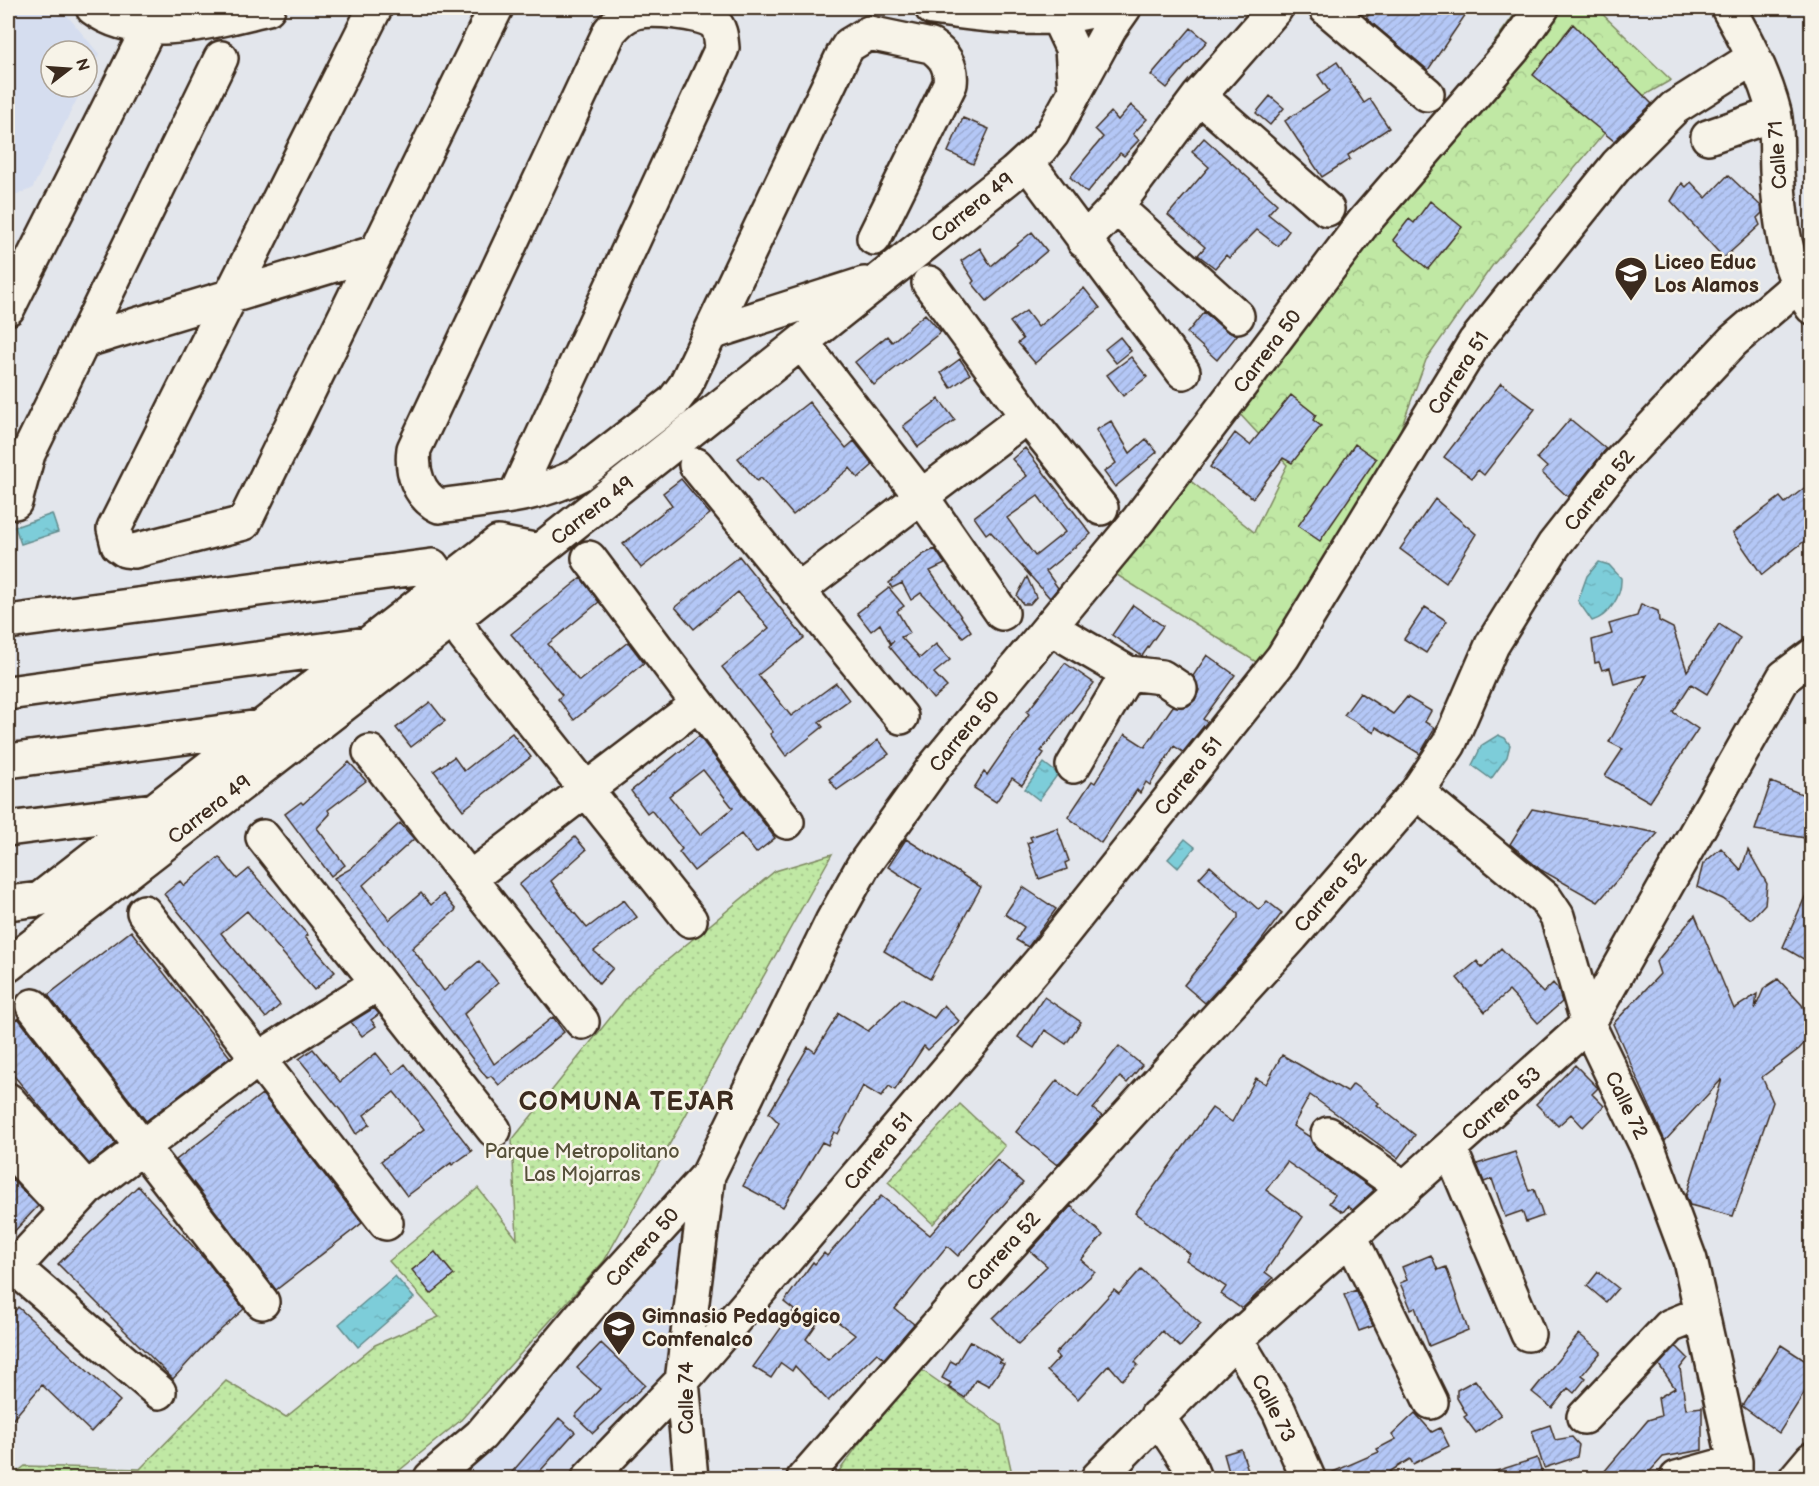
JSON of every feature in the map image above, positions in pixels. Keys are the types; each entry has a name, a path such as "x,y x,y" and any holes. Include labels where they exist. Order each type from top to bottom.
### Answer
{"street":[{"path":"93,8 129,24 150,26 194,23 268,8"},
{"path":"375,8 114,529 118,545 125,550 134,551 244,523 496,8"},
{"path":"932,8 1006,15 1057,16 1101,8"},
{"name":"Carrera 49","path":"8,965 455,618 1027,162 1052,134 1110,28 1124,8"},
{"path":"1084,241 1116,207 1199,96 1276,8"},
{"path":"1326,8 1427,94"},
{"name":"Carrera 50","path":"431,1479 481,1435 599,1295 708,1175 832,922 863,866 934,767 1051,628 1153,500 1363,223 1513,49 1542,8"},
{"name":"Calle 71","path":"1728,8 1753,58 1774,114 1788,261 1807,290"},
{"path":"516,494 722,48 720,33 714,22 702,16 649,10 634,12 619,20 610,31 414,449 415,474 429,501 439,506 516,494 564,483 580,474 673,402 685,386 711,333 844,53 849,45 869,33 931,46 940,52 952,72 950,84 874,238"},
{"path":"1057,16 1072,48 1075,92"},
{"path":"8,308 150,26"},
{"path":"15,502 28,454 221,58"},
{"name":"Carrera 51","path":"589,1479 682,1381 1040,962 1283,657 1475,342 1617,165 1674,108 1753,58"},
{"path":"1199,96 1327,209"},
{"path":"1708,137 1774,114"},
{"path":"1027,162 1183,372"},
{"path":"1116,207 1237,316"},
{"path":"83,341 377,252"},
{"path":"711,333 881,279"},
{"path":"929,283 1028,416 1101,508"},
{"name":"Carrera 52","path":"804,1479 972,1286 1292,936 1417,792 1449,744 1492,645 1554,545 1617,465 1733,341 1807,290"},
{"path":"801,343 921,496 1002,613"},
{"path":"797,591 1028,416"},
{"path":"696,465 901,717"},
{"path":"8,903 40,899 498,543 539,551"},
{"path":"589,558 787,822"},
{"path":"8,622 432,566 444,584"},
{"path":"455,618 465,637 585,791 690,920"},
{"path":"1051,628 1128,673 1162,677 1180,689"},
{"path":"8,693 368,643"},
{"name":"Carrera 53","path":"1098,1479 1157,1416 1236,1339 1588,1024 1784,677 1812,656"},
{"path":"1072,766 1128,673"},
{"path":"469,879 698,704"},
{"path":"8,761 261,726"},
{"path":"370,752 582,1022"},
{"name":"Calle 72","path":"1417,792 1545,898 1557,916 1588,1024 1650,1153 1690,1260 1735,1470"},
{"path":"8,829 154,810"},
{"path":"263,837 494,1130"},
{"path":"144,912 386,1223"},
{"path":"159,1392 9,1268 77,1200 144,1147 257,1060 378,983"},
{"path":"33,1006 262,1302"},
{"path":"8,1100 77,1200"},
{"path":"1328,1134 1405,1189"},
{"path":"8,1147 77,1200"},
{"path":"1450,1149 1528,1334"},
{"name":"Calle 74","path":"691,1479 682,1381 708,1175"},
{"path":"1351,1238 1431,1402"},
{"path":"1584,1418 1670,1326 1702,1313"},
{"name":"Calle 73","path":"1236,1339 1279,1411 1308,1479"},
{"path":"1157,1416 1187,1461 1194,1479"},
{"path":"1796,1479 1812,1459"},
{"path":"1677,1479 1735,1470"}],"shaded area":[{"path":"8,8 61,8 87,39 39,39 39,99 77,99 32,189 8,197"},
{"name":"Gimnasio Pedagógico Comfenalco","path":"695,1205 673,1379 575,1478 446,1478"}],"green space":[{"path":"1519,8 1596,8 1671,80 1629,104 1492,266 1426,360 1381,483 1261,665 1101,565 1177,470 1254,532 1287,465 1223,396 1446,109"},
{"name":"Parque Metropolitano Las Mojarras","path":"832,854 604,1261 460,1421 390,1478 9,1478 25,1466 140,1469 226,1381 286,1417 375,1345 439,1317 389,1261 478,1188 517,1239 512,1140 635,987 775,871"},
{"path":"960,1104 1005,1146 933,1224 888,1182"},
{"path":"916,1366 1001,1425 1013,1478 834,1478"}],"water":[{"path":"52,514 58,532 21,544 15,527"},
{"path":"1599,562 1609,565 1621,578 1621,585 1617,598 1609,610 1592,621 1578,601 1587,576"},
{"path":"1498,735 1505,738 1510,745 1507,757 1491,779 1472,765 1482,745"},
{"path":"1044,763 1058,774 1039,800 1025,789"},
{"path":"1185,839 1195,847 1178,868 1168,859"},
{"path":"395,1276 414,1298 358,1347 339,1324"}],"building":[{"path":"1374,8 1470,8 1428,70 1366,18"},
{"path":"1573,24 1652,104 1614,141 1533,75"},
{"path":"1191,28 1207,41 1167,88 1151,75"},
{"path":"1337,62 1364,103 1370,99 1389,128 1348,155 1350,159 1322,177 1285,121 1329,91 1318,75"},
{"path":"1270,96 1284,108 1270,125 1256,113"},
{"path":"1131,105 1147,119 1133,134 1139,140 1124,156 1120,153 1087,193 1070,177 1103,137 1095,129 1111,112 1118,120"},
{"path":"963,118 989,129 973,164 948,152"},
{"path":"1204,138 1277,204 1268,214 1289,231 1278,246 1257,230 1229,258 1226,255 1215,268 1198,255 1205,247 1168,215 1209,167 1192,152"},
{"path":"1728,175 1761,206 1762,213 1757,218 1760,225 1724,258 1671,201 1682,183 1686,187 1691,182 1706,198"},
{"path":"1430,201 1462,227 1428,269 1393,240 1409,219 1414,223"},
{"path":"1032,232 1047,251 987,301 972,283 974,281 961,261 980,248 991,266"},
{"path":"1084,288 1100,308 1035,363 1018,343 1023,339 1010,322 1026,311 1038,327"},
{"path":"1204,312 1225,330 1238,334 1217,360 1187,333"},
{"path":"925,314 941,332 874,385 855,362 887,336 892,342"},
{"path":"1120,337 1131,351 1116,363 1105,349"},
{"path":"1131,357 1147,377 1123,396 1107,375"},
{"path":"960,359 970,374 951,388 941,373"},
{"path":"1501,383 1535,409 1484,475 1478,470 1472,478 1444,457"},
{"path":"1291,395 1316,415 1313,420 1321,426 1292,463 1283,458 1253,498 1210,467 1235,433 1250,445"},
{"path":"939,399 955,420 918,447 903,426"},
{"path":"809,402 846,448 854,441 873,465 858,478 850,468 793,515 761,478 757,481 738,458"},
{"path":"1570,419 1606,449 1568,497 1542,473 1547,467 1537,458"},
{"path":"1111,421 1130,453 1146,439 1157,452 1115,487 1104,472 1116,463 1096,430"},
{"path":"1355,444 1376,459 1320,541 1298,526"},
{"path":"1025,448 1091,534 1046,571 1058,588 1050,598 990,531 986,534 974,517 1027,476 1012,459","holes":["1038,496 1065,532 1035,556 1007,518"]},
{"path":"681,479 710,514 641,568 623,544 672,505 663,493"},
{"path":"1812,482 1812,535 1762,575 1733,533 1780,497 1785,503"},
{"path":"1435,499 1476,534 1446,583 1400,549"},
{"path":"935,549 945,564 930,571 971,631 963,637 921,593 911,600 902,583 892,588 889,583 924,554"},
{"path":"739,556 804,638 758,675 791,716 836,683 849,700 819,722 823,727 786,756 770,734 773,732 722,667 769,628 738,592 694,629 675,607"},
{"path":"1027,577 1036,597 1030,604 1023,604 1017,596"},
{"path":"581,578 599,602 548,644 579,681 628,642 644,663 574,720 558,699 562,695 511,634"},
{"path":"889,588 904,606 897,611 910,633 901,637 920,658 936,644 950,660 934,673 947,687 933,699 889,646 894,641 890,643 880,624 871,631 857,613"},
{"path":"1641,604 1658,611 1659,621 1673,628 1687,671 1719,624 1740,638 1707,694 1691,684 1673,712 1698,729 1650,802 1605,776 1623,749 1609,742 1647,675 1614,684 1610,668 1602,670 1599,662 1595,663 1592,640 1612,634 1609,624 1637,616"},
{"path":"1133,605 1163,626 1142,656 1112,635"},
{"path":"1425,607 1447,621 1426,653 1404,639"},
{"path":"1207,655 1235,675 1203,719 1207,722 1183,752 1174,746 1150,785 1146,782 1140,793 1137,790 1101,843 1068,817 1092,781 1095,783 1125,734 1145,747 1173,706 1188,706 1195,700 1199,690 1193,676"},
{"path":"1065,663 1094,683 1041,751 1044,753 1022,785 1012,778 996,802 974,788 984,772 987,775 1029,714 1027,712"},
{"path":"1360,693 1393,714 1407,697 1431,711 1425,722 1435,728 1420,754 1376,727 1374,733 1344,715"},
{"path":"430,702 445,721 411,747 396,728"},
{"path":"512,733 531,757 463,810 434,771 454,757 464,771"},
{"path":"699,736 775,838 756,853 741,834 694,871 679,852 682,849 651,810 647,813 631,791","holes":["703,770 733,808 700,835 669,796"]},
{"path":"878,740 889,754 837,790 829,779"},
{"path":"349,762 366,781 328,810 330,814 317,828 345,865 331,876 285,814 301,802 303,804"},
{"path":"1771,782 1812,798 1812,839 1755,830"},
{"path":"1532,809 1658,833 1598,902 1541,870 1510,844"},
{"path":"400,823 414,839 363,885 389,920 421,893 431,905 443,894 456,910 412,948 444,991 479,961 498,983 464,1014 494,1064 553,1017 564,1032 499,1085 491,1076 487,1078 334,878 350,869"},
{"path":"1057,828 1069,861 1065,863 1067,869 1039,879 1027,843 1032,841 1030,837"},
{"path":"575,837 586,850 551,881 567,904 587,928 624,900 637,917 594,951 613,968 599,984 519,885"},
{"path":"906,839 981,887 930,979 884,951 922,889 888,867"},
{"path":"1721,848 1741,870 1748,850 1767,884 1765,904 1751,919 1723,899 1697,887 1703,864"},
{"path":"219,857 237,879 249,869 308,935 305,937 335,972 314,990 247,911 221,933 280,1005 266,1018 164,894 180,881 184,886"},
{"path":"1210,866 1259,910 1267,901 1282,913 1255,949 1205,1003 1184,985 1238,918 1238,914 1199,878"},
{"path":"1812,881 1812,964 1783,947"},
{"path":"1023,887 1056,909 1028,947 1016,940 1024,927 1005,914"},
{"path":"1695,915 1734,1009 1757,994 1755,1009 1764,988 1778,979 1802,1005 1812,1027 1812,1035 1799,1049 1762,1077 1773,1102 1733,1216 1690,1205 1686,1196 1722,1079 1665,1141 1613,1024 1660,974 1656,962"},
{"path":"131,931 230,1057 146,1121 48,995"},
{"path":"1501,948 1543,993 1553,983 1558,989 1562,1002 1538,1023 1509,991 1485,1012 1457,978 1477,961 1482,968"},
{"path":"1044,997 1081,1022 1066,1044 1045,1030 1034,1048 1018,1037"},
{"path":"902,999 934,1018 944,1005 959,1021 928,1050 924,1046 895,1090 889,1086 881,1097 863,1086 838,1134 834,1132 828,1145 822,1142 783,1207 743,1186 779,1123 769,1113 808,1047 815,1052 839,1013 868,1031"},
{"path":"374,1008 379,1014 371,1020 376,1026 362,1036 351,1022"},
{"path":"18,1018 116,1144 89,1164 8,1069 8,1026"},
{"path":"1119,1046 1142,1065 1127,1083 1120,1077 1093,1109 1102,1116 1057,1165 1016,1132 1057,1080 1078,1097"},
{"path":"313,1049 340,1082 376,1053 393,1074 405,1064 472,1151 452,1165 451,1163 407,1196 381,1161 424,1129 394,1092 364,1115 370,1124 356,1134 345,1116 299,1059"},
{"path":"1282,1055 1347,1092 1353,1084 1379,1103 1377,1105 1415,1135 1398,1158 1310,1095 1293,1126 1310,1137 1317,1149 1374,1190 1353,1210 1348,1206 1343,1212 1329,1203 1335,1195 1287,1162 1266,1190 1303,1217 1265,1272 1273,1278 1242,1309 1221,1294 1226,1287 1186,1260 1190,1254 1135,1213 1212,1108 1232,1122 1256,1078 1266,1084"},
{"path":"1575,1065 1598,1088 1592,1094 1604,1106 1583,1127 1571,1114 1558,1126 1536,1104"},
{"path":"262,1094 362,1223 276,1290 176,1160"},
{"path":"1515,1152 1529,1191 1534,1189 1543,1216 1526,1222 1522,1211 1505,1217 1492,1179 1484,1182 1477,1164"},
{"path":"997,1160 1023,1183 958,1256 947,1246 895,1309 914,1324 884,1359 877,1353 828,1401 795,1366 792,1371 781,1363 771,1378 753,1367 794,1310 784,1302 813,1262 815,1264 824,1253 827,1256 881,1196 930,1235","holes":["825,1312 855,1335 828,1360 806,1339"]},
{"path":"8,1176 38,1206 8,1238"},
{"path":"138,1186 209,1264 244,1309 204,1345 173,1379 58,1264"},
{"path":"1071,1206 1103,1235 1081,1260 1095,1272 1018,1344 993,1318 1047,1266 1030,1251"},
{"path":"435,1252 454,1275 431,1294 412,1270"},
{"path":"1431,1255 1438,1270 1446,1267 1468,1330 1429,1346 1415,1307 1411,1309 1400,1283 1407,1280 1402,1267"},
{"path":"1141,1269 1201,1324 1180,1347 1162,1331 1135,1362 1138,1365 1122,1380 1109,1365 1078,1399 1047,1371 1059,1358 1055,1354 1114,1290 1119,1294"},
{"path":"1598,1272 1618,1288 1606,1302 1587,1286"},
{"path":"1356,1290 1373,1326 1359,1331 1344,1295"},
{"path":"18,1307 120,1401 91,1432 42,1385 8,1425 8,1320"},
{"path":"1579,1334 1601,1352 1582,1375 1586,1378 1574,1393 1568,1388 1552,1408 1532,1392"},
{"path":"970,1341 1002,1360 999,1362 1004,1364 989,1386 976,1379 965,1398 948,1387 951,1383 942,1378 951,1361 956,1364"},
{"path":"601,1343 645,1385 593,1433 575,1416 600,1389 577,1368"},
{"path":"1781,1345 1812,1365 1812,1381 1779,1433 1742,1406"},
{"path":"1676,1346 1688,1358 1680,1368 1686,1409 1702,1407 1702,1450 1663,1457 1643,1479 1598,1479 1648,1420 1661,1416 1658,1398 1675,1388 1659,1365"},
{"path":"1475,1380 1501,1415 1476,1433 1464,1417 1467,1415 1457,1398 1457,1390"},
{"path":"1415,1413 1432,1432 1440,1428 1449,1446 1413,1464 1410,1459 1378,1479 1326,1479 1326,1475 1379,1452 1377,1449 1396,1439 1392,1435"},
{"path":"559,1418 575,1432 533,1479 506,1479"},
{"path":"1550,1425 1555,1440 1572,1437 1579,1445 1577,1457 1544,1468 1532,1431"},
{"path":"1241,1449 1251,1479 1231,1479 1224,1454"},
{"path":"1537,1458 1544,1479 1485,1479 1484,1475"}],"place":[{"name":"Liceo Educ Los Alamos","path":"1631,302"},
{"name":"Gimnasio Pedagógico Comfenalco","path":"619,1356"}],"district":[{"name":"COMUNA TEJAR","path":"627,1101"}]}
